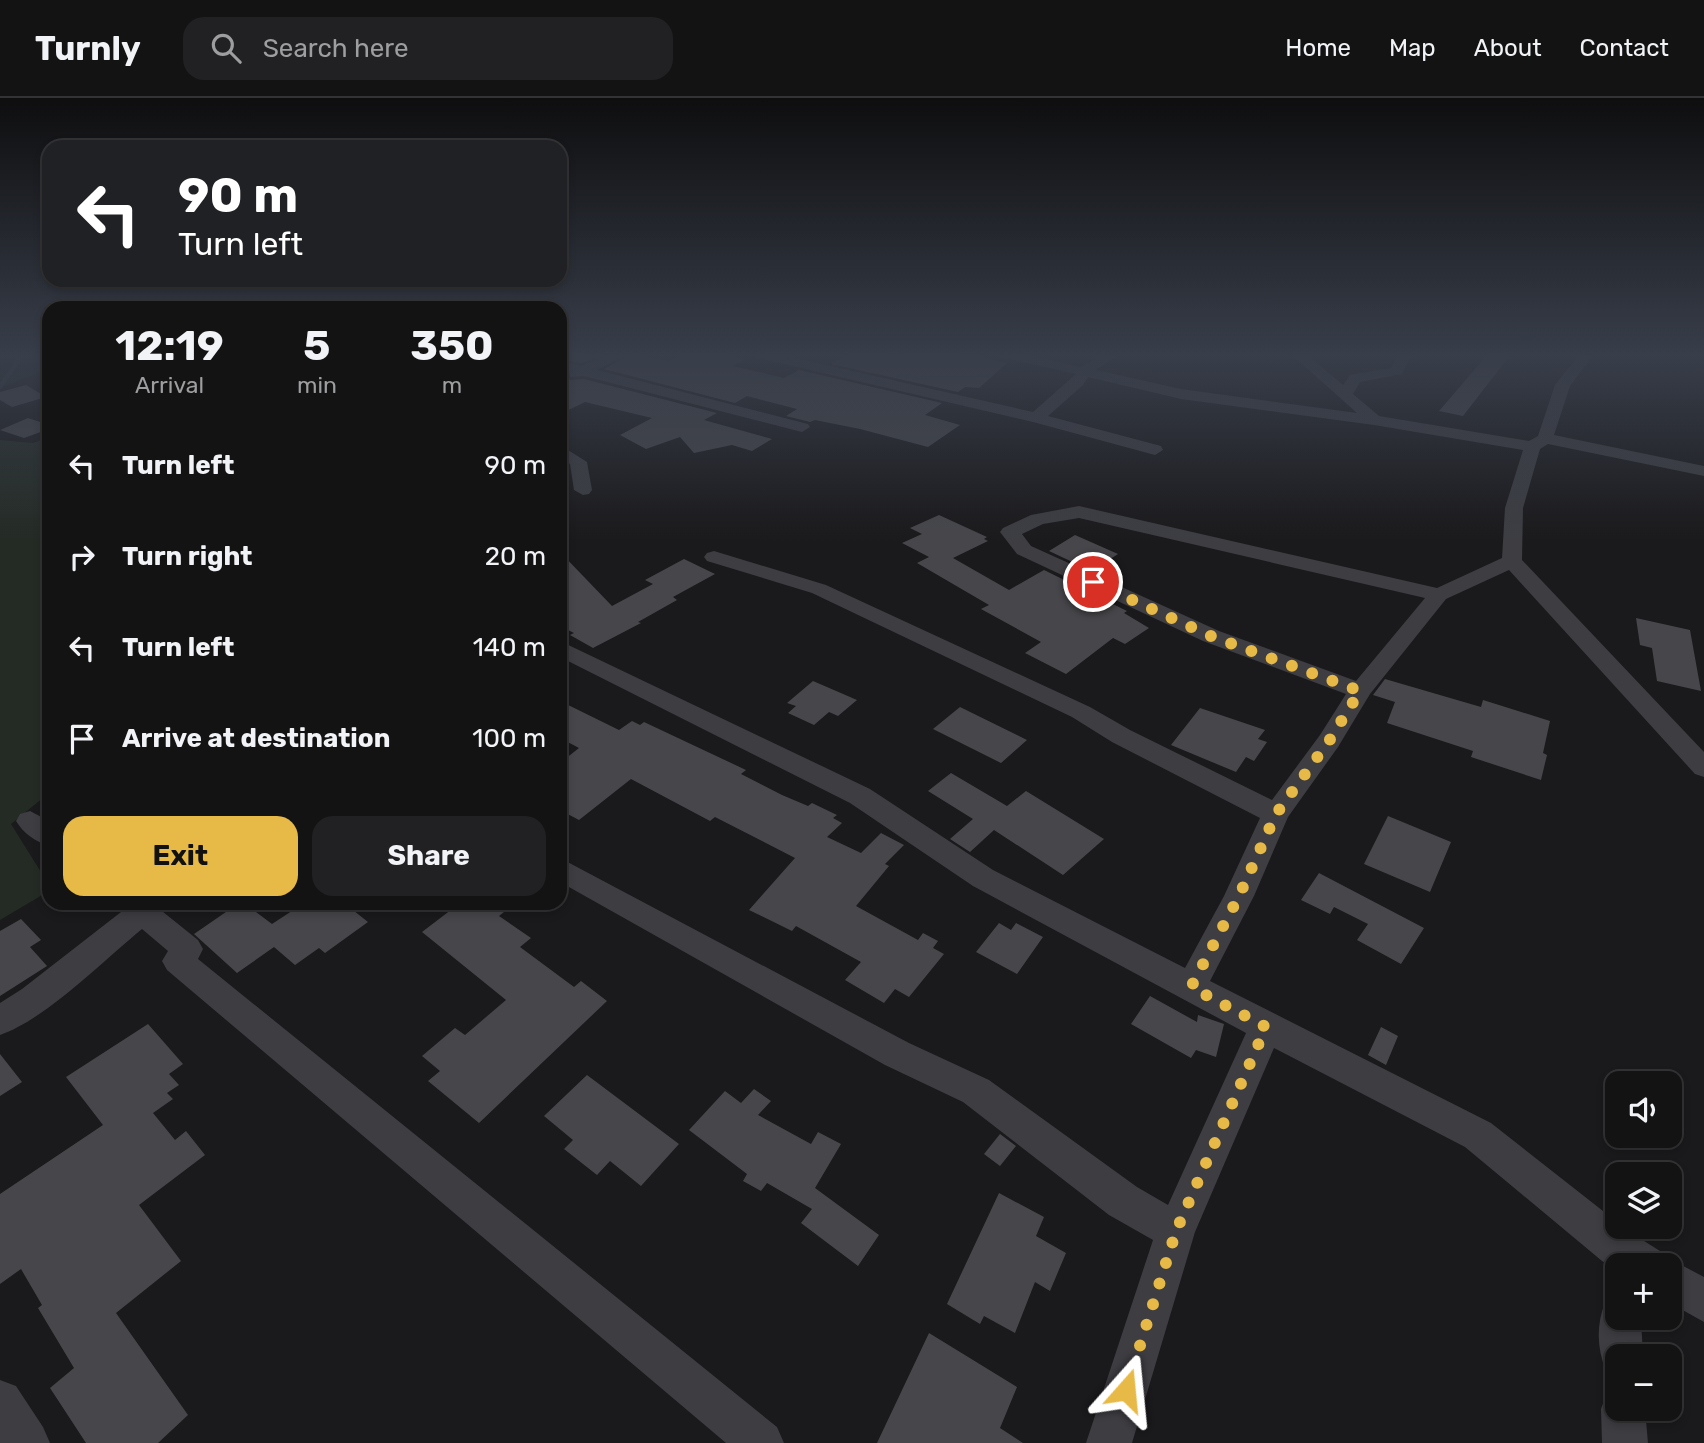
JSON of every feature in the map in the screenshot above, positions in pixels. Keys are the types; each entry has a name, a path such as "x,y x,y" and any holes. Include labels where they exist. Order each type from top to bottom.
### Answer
{"street":[{"path":"762,417 802,427"},
{"path":"1032,417 1155,450"},
{"path":"1346,417 1539,442 1704,471"},
{"path":"1371,417 1374,420"},
{"path":"1550,417 1514,508 1512,561 1704,768"},
{"path":"567,455 578,462 583,490"},
{"path":"1360,691 1211,636 1081,577 1024,550 1010,532 1038,519 1079,512 1439,595"},
{"path":"714,557 819,589 1081,712 1121,736 1276,814"},
{"path":"1191,987 1239,896 1276,814 1329,741 1360,691 1439,595 1512,561"},
{"path":"567,651 860,796 983,878 1478,1135 1620,1253"},
{"path":"567,873 897,1054 976,1091 1123,1201 1176,1231"},
{"path":"0,1021 34,999 133,910"},
{"path":"140,910 187,949 177,961 761,1443"},
{"path":"1109,1443 1176,1231 1266,1027"},
{"path":"1682,1287 1704,1301"},
{"path":"0,1402 27,1443"},
{"path":"1624,1421 1625,1443"}],"shaded area":[{"path":"0,440 33,443 42,440 42,799 11,824 42,874 42,895 0,920"}],"building":[{"path":"647,417 710,417 704,420 772,439 752,451 732,445 694,453 680,437 646,449 620,435 652,418"},
{"path":"789,417 931,417 960,425 928,447 860,429 815,420 810,422"},
{"path":"28,418 42,423 42,432 24,438 0,430"},
{"path":"939,515 987,537 984,539 988,541 953,558 1009,590 1044,570 1127,611 1124,613 1149,628 1125,644 1113,638 1066,674 1025,653 1041,642 981,609 989,605 917,563 929,557 902,543 922,534 910,528"},
{"path":"1075,535 1118,554 1099,568 1104,570 1098,574 1049,551"},
{"path":"567,559 612,606 653,584 645,580 684,559 715,574 673,597 677,600 638,622 641,623 593,648 570,635 574,633 567,630"},
{"path":"1636,618 1690,630 1701,691 1657,681 1652,648 1640,645"},
{"path":"1385,679 1481,707 1483,700 1550,721 1543,753 1547,755 1541,780 1471,757 1473,751 1387,723 1395,702 1373,695"},
{"path":"813,681 857,700 838,716 829,712 814,725 788,713 796,706 787,703"},
{"path":"567,704 619,730 632,721 640,725 644,722 746,770 741,774 782,795 808,806 812,803 837,815 833,818 842,823 827,837 861,853 881,833 904,845 885,864 889,866 856,906 918,940 923,933 938,941 933,948 944,954 909,997 895,989 884,1003 845,980 861,962 796,926 792,931 749,910 795,858 715,817 710,821 631,779 579,820 567,814 567,757 579,748 567,742"},
{"path":"960,707 1027,740 1001,763 933,729"},
{"path":"1200,708 1265,730 1258,739 1267,742 1254,761 1246,757 1236,772 1171,745"},
{"path":"951,773 1007,806 1026,791 1104,839 1063,875 994,830 970,852 950,839 973,819 928,791"},
{"path":"1388,816 1451,842 1430,892 1364,864"},
{"path":"1319,873 1424,928 1401,964 1357,940 1368,924 1334,907 1330,914 1301,900"},
{"path":"229,910 253,910 272,924 293,910 353,910 368,922 325,953 319,948 295,965 274,947 237,973 194,934"},
{"path":"451,910 501,910 504,912 499,916 531,938 520,947 574,987 581,981 607,1001 479,1123 428,1081 440,1071 422,1056 455,1028 465,1035 506,1000 422,932"},
{"path":"21,919 41,940 30,947 47,966 0,996 0,931"},
{"path":"999,923 1011,930 1016,923 1043,937 1017,974 976,952"},
{"path":"1150,996 1197,1022 1198,1015 1224,1024 1216,1057 1196,1050 1191,1058 1131,1024"},
{"path":"148,1024 183,1064 169,1074 179,1085 167,1093 173,1099 153,1113 175,1140 186,1131 205,1155 139,1205 181,1261 116,1313 188,1415 158,1443 86,1443 50,1388 74,1368 38,1308 42,1305 21,1269 0,1284 0,1194 103,1125 66,1077"},
{"path":"1381,1027 1398,1036 1386,1065 1368,1055"},
{"path":"0,1054 22,1082 0,1096"},
{"path":"587,1075 679,1144 641,1186 610,1161 597,1175 564,1149 573,1140 544,1116"},
{"path":"754,1089 771,1101 758,1115 811,1144 818,1132 841,1144 815,1188 879,1235 858,1266 801,1223 812,1209 767,1183 761,1191 743,1181 747,1174 689,1130 725,1091 741,1103"},
{"path":"1000,1134 1016,1146 1000,1166 984,1154"},
{"path":"999,1193 1044,1217 1036,1236 1066,1253 1050,1291 1035,1282 1015,1333 984,1316 980,1324 947,1304"},
{"path":"929,1333 1017,1387 1000,1428 1023,1443 877,1443"}],"route":[{"path":"1093,582 1211,636 1360,691 1329,741 1276,814 1239,896 1191,987 1266,1027 1176,1231 1126,1390"}]}
